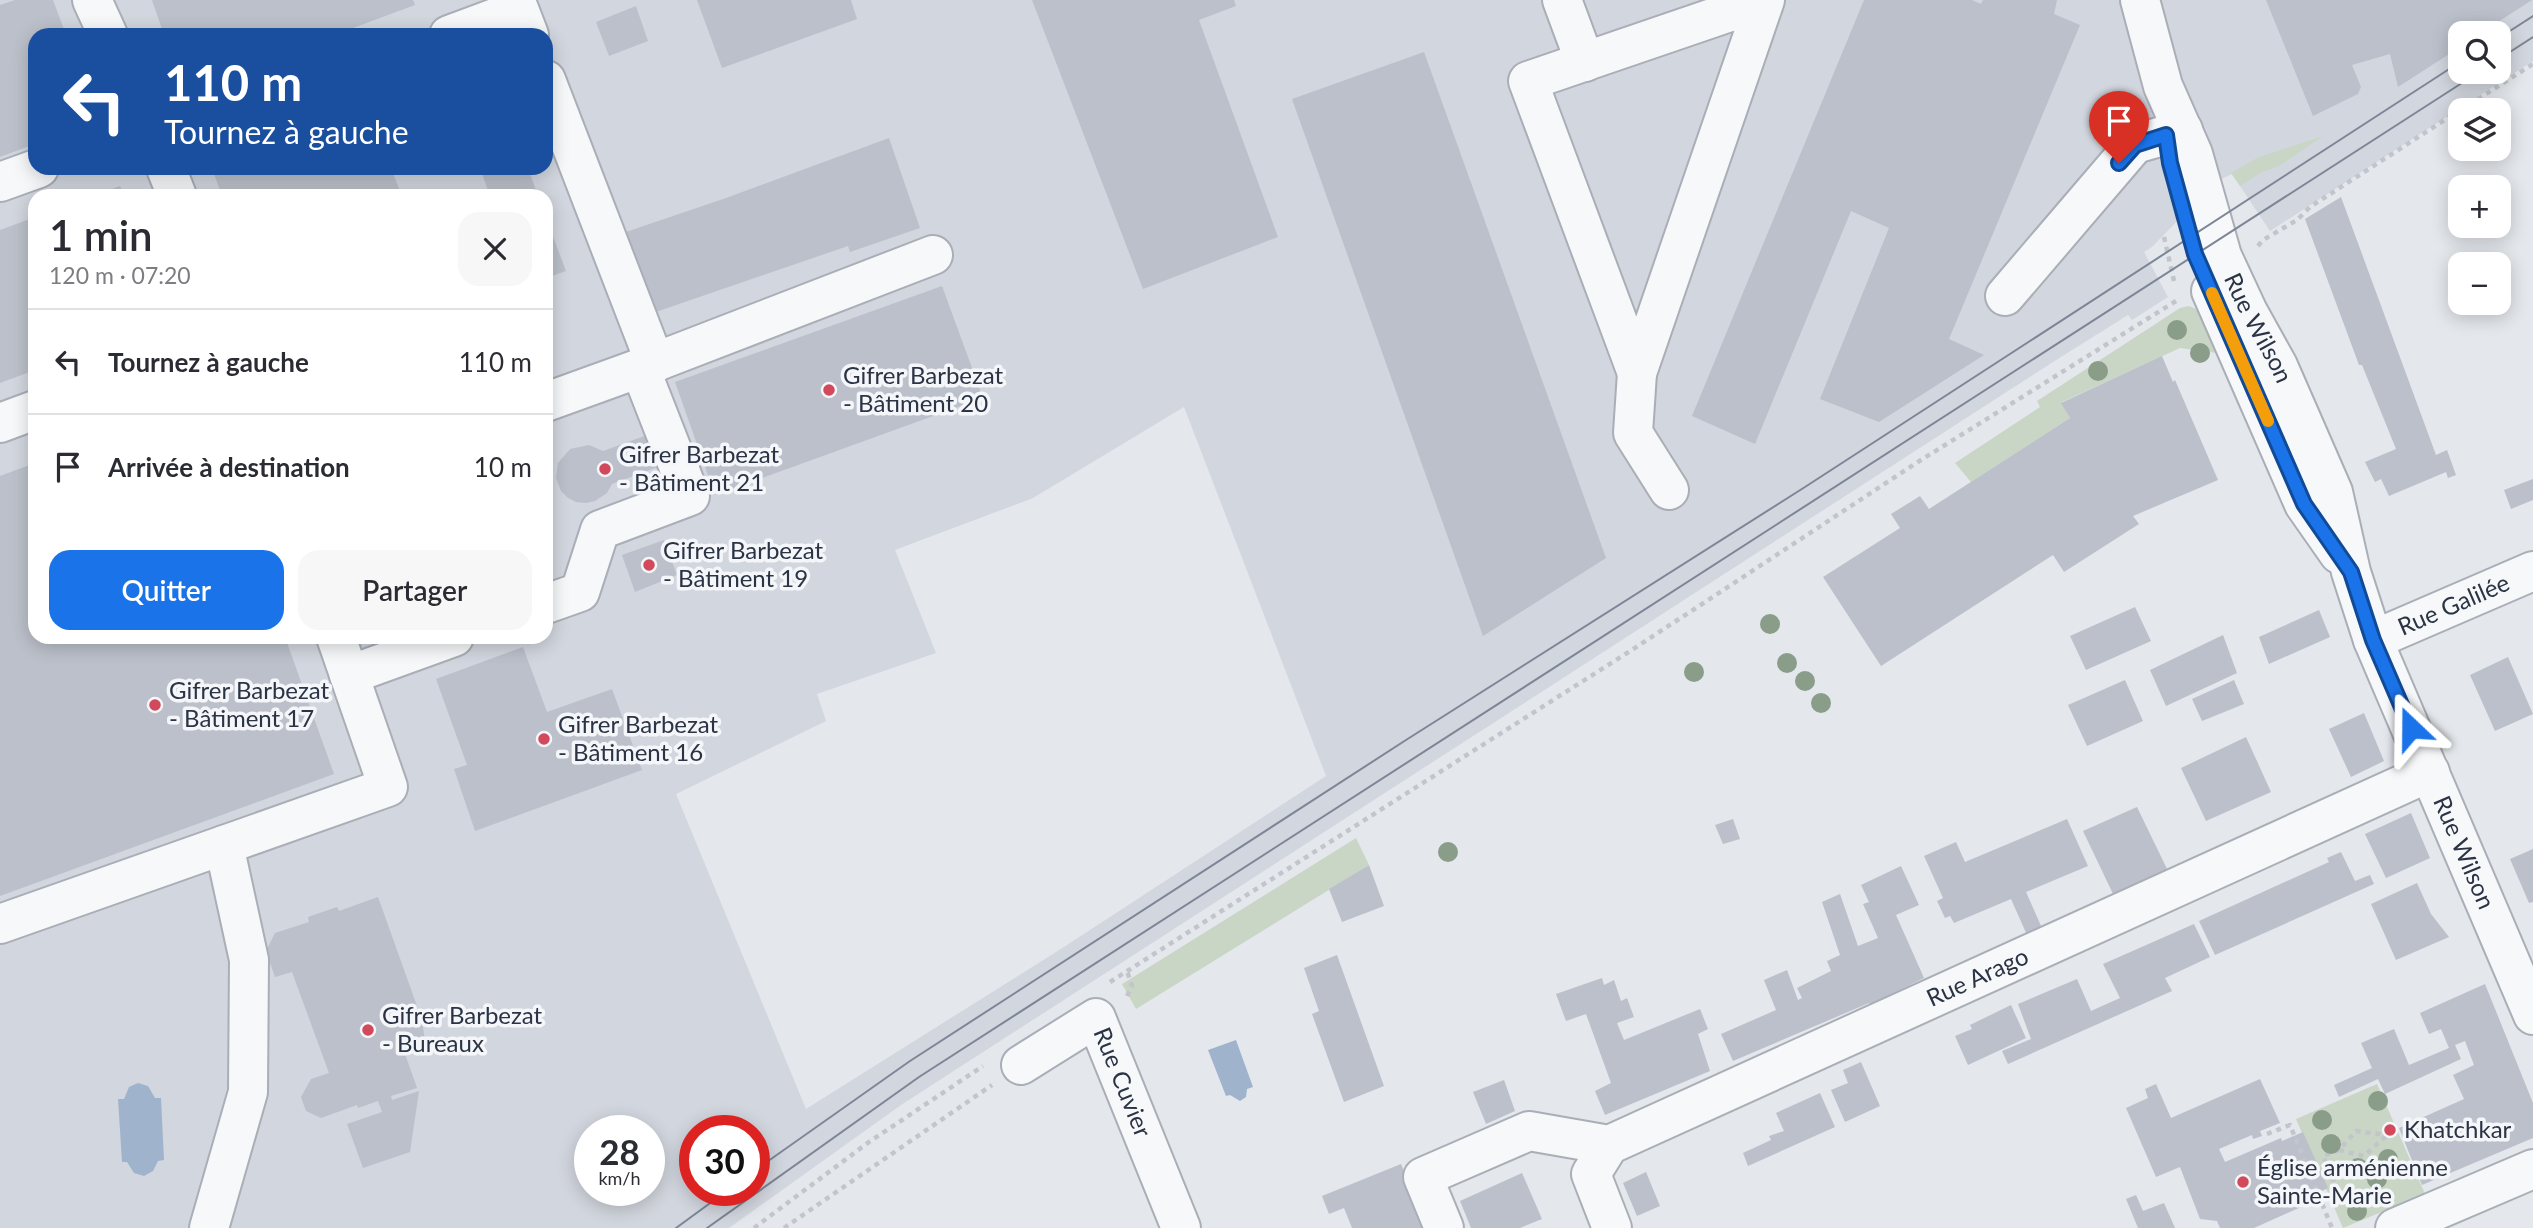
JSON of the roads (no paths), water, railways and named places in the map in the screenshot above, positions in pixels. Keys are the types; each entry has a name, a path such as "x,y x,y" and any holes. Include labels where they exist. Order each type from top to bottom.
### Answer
{"street":[{"path":"92,0 104,28"},
{"path":"1562,0 1586,62"},
{"path":"1637,373 1528,81 1765,0"},
{"path":"1669,491 1633,433 1637,373 1765,0"},
{"name":"Rue Wilson","path":"2140,0 2174,133 2193,154 2211,222 2231,278 2278,366 2333,492 2351,572 2373,640 2533,1015"},
{"path":"468,28 519,9 526,28"},
{"path":"553,100 648,366 690,496 600,530 580,592 553,602"},
{"path":"2005,296 2135,145 2174,133"},
{"path":"0,182 28,172"},
{"path":"553,400 648,366 933,256"},
{"path":"0,423 28,413"},
{"name":"Rue Galilée","path":"2373,640 2533,571"},
{"path":"0,924 388,787 338,644"},
{"path":"349,675 435,644"},
{"name":"Rue Arago","path":"1609,1145 2430,772"},
{"path":"209,1228 248,1092 249,960 224,845"},
{"name":"Rue Cuvier","path":"1005,1063 1096,1018 1181,1228"},
{"path":"1444,1228 1423,1177 1529,1131 1609,1145 1591,1174 1612,1228"},
{"path":"2395,1228 2533,1169"}],"water":[{"path":"1236,1040 1253,1087 1247,1089 1246,1097 1240,1101 1230,1095 1226,1096 1208,1050"},
{"path":"138,1083 148,1086 155,1098 161,1098 164,1160 158,1161 153,1171 144,1176 134,1173 127,1162 122,1162 118,1099 124,1099 129,1087"}],"tram line":[{"path":"2511,30 2533,16"},
{"path":"2511,51 2533,37"},
{"path":"770,1160 910,1061 1406,740 1805,487 2448,70"},
{"path":"707,1228 919,1077 2460,84"},
{"path":"676,1228 706,1206"}],"place":[{"name":"Gifrer Barbezat - Bâtiment 20","path":"829,390"},
{"name":"Gifrer Barbezat - Bâtiment 21","path":"605,469"},
{"name":"Gifrer Barbezat - Bâtiment 19","path":"649,565"},
{"name":"Gifrer Barbezat - Bâtiment 17","path":"155,705"},
{"name":"Gifrer Barbezat - Bâtiment 16","path":"544,739"},
{"name":"Gifrer Barbezat - Bureaux","path":"368,1030"},
{"name":"Khatchkar","path":"2390,1130"},
{"name":"Église arménienne Sainte-Marie","path":"2243,1182"}]}
